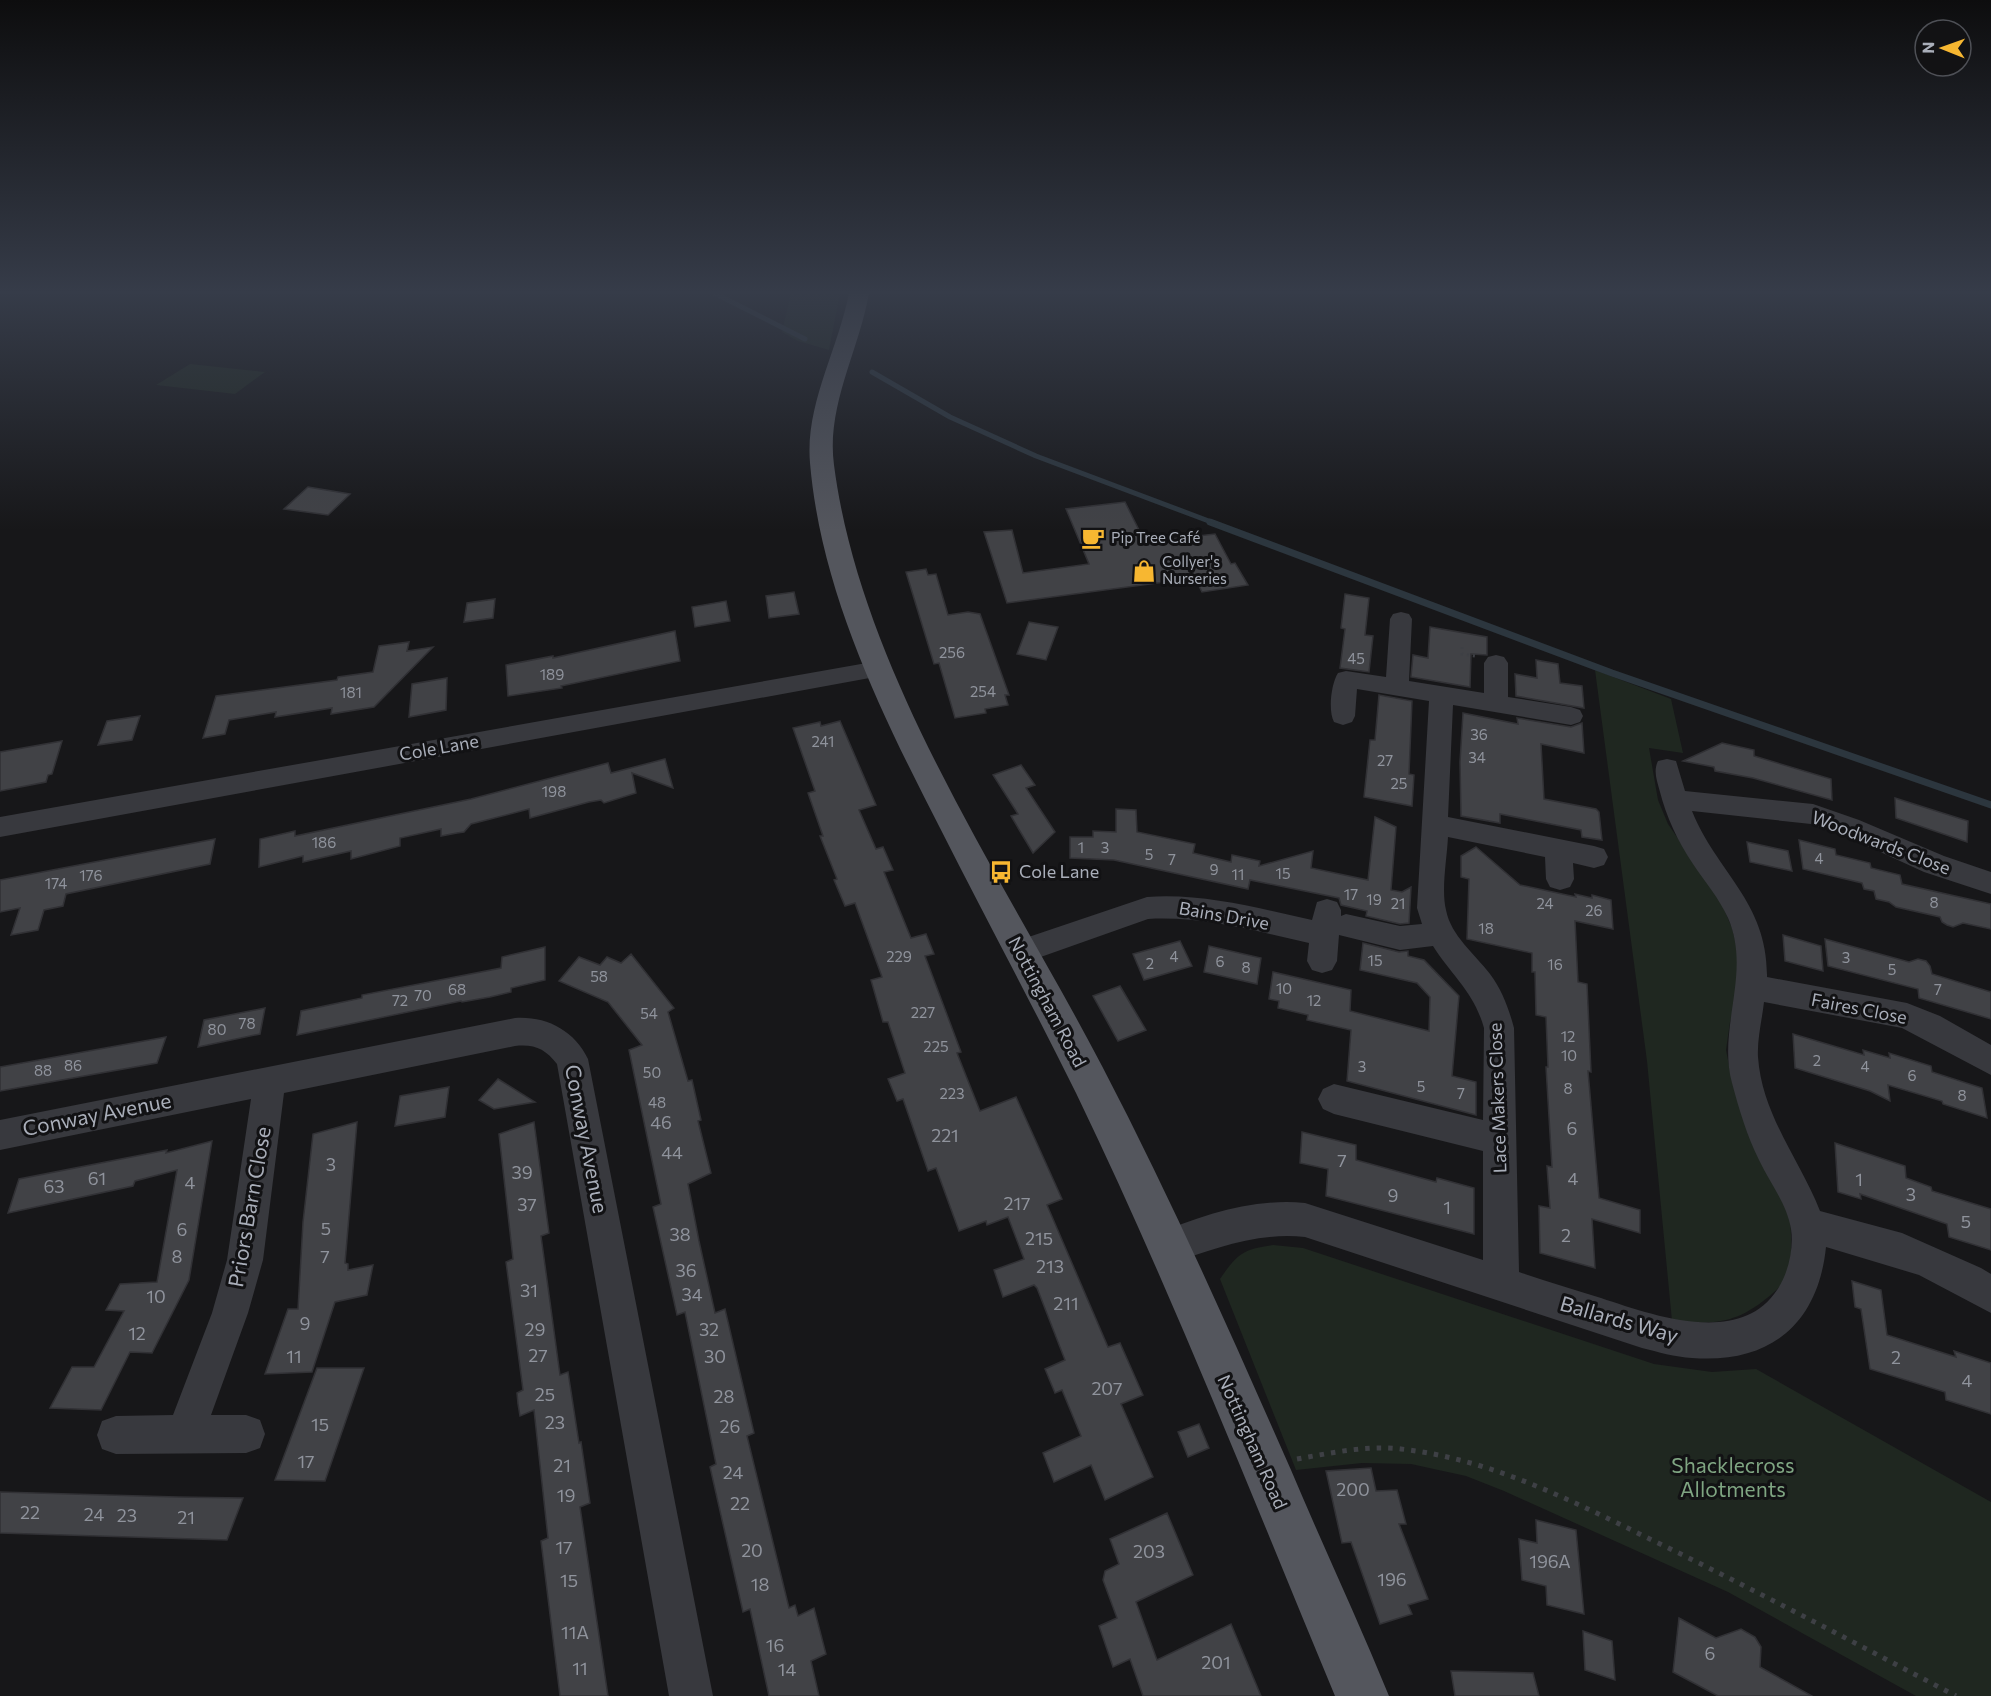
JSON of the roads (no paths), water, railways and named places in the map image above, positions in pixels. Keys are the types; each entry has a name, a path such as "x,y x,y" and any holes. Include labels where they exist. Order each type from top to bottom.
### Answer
{"main road":[{"name":"Nottingham Road","path":"836,372 821,426 822,466 838,543 878,669 916,753 1106,1113 1167,1246 1362,1696"}],"street":[{"path":"1391,686 1401,619"},
{"path":"1496,663 1499,704"},
{"name":"Cole Lane","path":"0,826 878,669"},
{"path":"1343,716 1346,679 1570,716"},
{"name":"Lace Makers Close","path":"1441,694 1431,908 1439,934 1481,985 1495,1012 1499,1028 1501,1285"},
{"name":"Woodwards Close","path":"1670,783 1813,814 1850,827 1934,864 1982,873"},
{"name":"Ballards Way","path":"1167,1246 1266,1217 1285,1217 1305,1220 1642,1330 1692,1340 1738,1337 1756,1333 1771,1324 1786,1310 1800,1289 1808,1246 1807,1225 1794,1191 1759,1120 1745,1073 1743,1047 1753,987 1749,936 1732,898 1697,849 1681,820 1670,783"},
{"path":"1434,824 1594,857"},
{"path":"1558,849 1560,879"},
{"name":"Bains Drive","path":"1022,952 1147,908 1163,906 1191,908 1330,933 1400,938 1439,934"},
{"name":"Faires Close","path":"1753,987 1906,1016 1929,1026 1991,1061"},
{"name":"Conway Avenue","path":"0,1135 270,1080 529,1031 551,1036 572,1059 691,1696"},
{"name":"Priors Barn Close","path":"185,1434 230,1313 245,1260 270,1080"},
{"path":"1334,1099 1500,1140"},
{"path":"1807,1225 1925,1257 1953,1270 1991,1295"},
{"path":"116,1435 246,1434"}],"waterway":[{"path":"872,372 950,417 1036,456 1214,523"},
{"path":"1210,522 1612,673 1991,805"}],"place":[{"name":"Pip Tree Café","path":"1093,538"},
{"name":"Collyer's Nurseries","path":"1144,571"},
{"name":"Cole Lane","path":"1001,872"}],"park label":[{"name":"Shacklecross Allotments","path":"1733,1478"}]}
